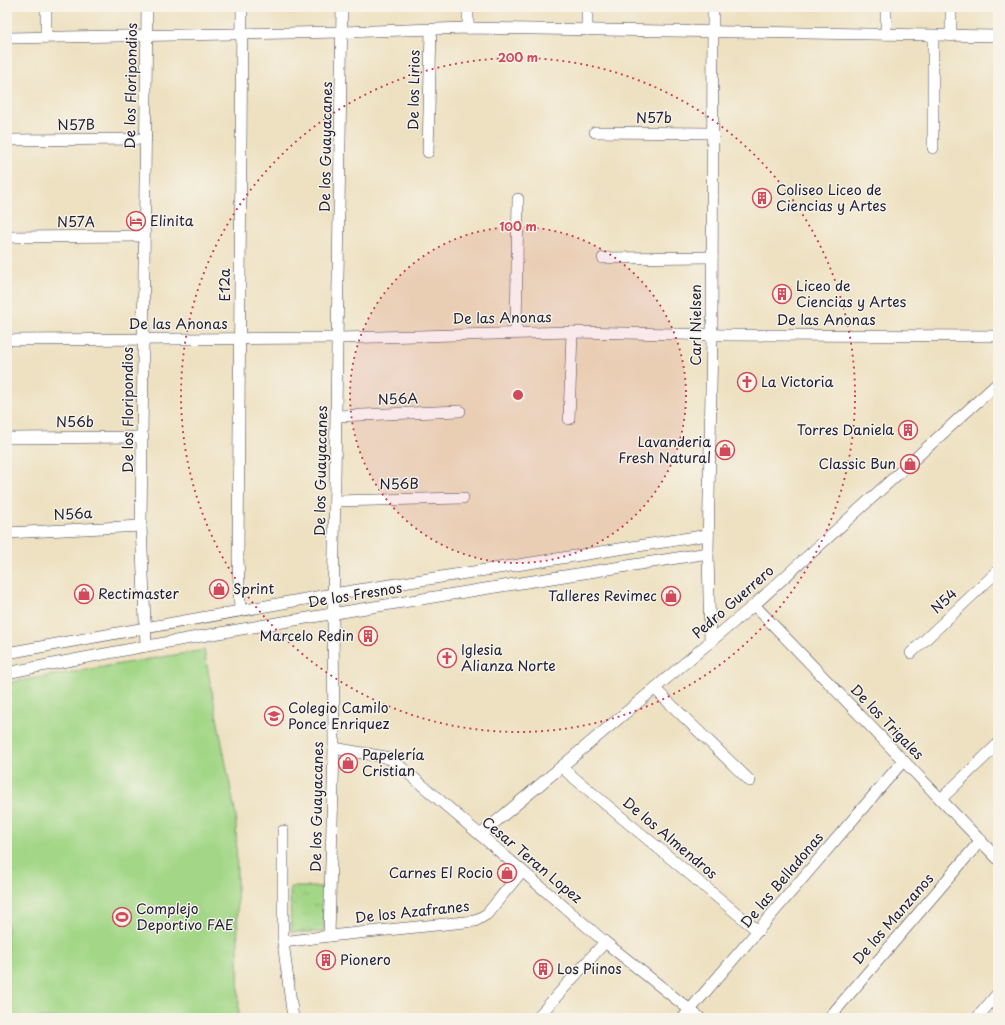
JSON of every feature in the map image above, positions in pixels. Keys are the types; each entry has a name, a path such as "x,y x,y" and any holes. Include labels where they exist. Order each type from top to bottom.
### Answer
{"street":[{"path":"46,7 46,37"},
{"name":"De los Floripondios","path":"146,646 141,526 147,7"},
{"name":"E12a","path":"240,611 238,558 242,7"},
{"name":"De los Guayacanes","path":"329,936 334,748 333,594 337,416 342,7"},
{"path":"468,7 468,28"},
{"path":"587,7 587,30"},
{"name":"Carl Nielsen","path":"710,642 708,535 712,335 713,7"},
{"path":"886,7 886,34"},
{"path":"951,7 951,36"},
{"path":"7,38 342,32 468,28 998,36"},
{"name":"De los Lirios","path":"428,152 431,30"},
{"path":"932,148 933,36"},
{"name":"N57b","path":"595,132 712,133"},
{"name":"N57B","path":"7,140 146,139"},
{"path":"516,332 518,199"},
{"name":"N57A","path":"7,237 144,236"},
{"path":"603,258 712,257"},
{"name":"De las Anonas","path":"7,340 338,338 516,332 712,335 998,336"},
{"path":"570,419 572,332"},
{"name":"Pedro Guerrero","path":"480,835 754,605 998,383"},
{"name":"N56A","path":"337,416 460,411"},
{"name":"N56b","path":"7,438 143,437"},
{"name":"N56B","path":"335,501 464,498"},
{"name":"N56a","path":"7,533 141,526"},
{"name":"De los Fresnos","path":"7,653 333,594 708,535"},
{"name":"De los Fresnos","path":"7,673 146,646 414,600 708,553"},
{"path":"528,563 532,582"},
{"name":"N54","path":"912,653 998,571"},
{"path":"411,582 414,600"},
{"name":"De los Trigales","path":"754,605 998,859"},
{"path":"655,689 750,781"},
{"path":"941,799 998,744"},
{"name":"Cesar Teran Lopez","path":"334,748 385,757 394,761 687,1014 700,1018"},
{"name":"De las Belladonas","path":"687,1014 903,761"},
{"name":"De los Almendros","path":"561,767 758,931"},
{"path":"283,831 283,942 293,1018"},
{"name":"De los Manzanos","path":"829,1018 981,840"},
{"name":"De los Azafranes","path":"283,942 475,921 487,914 522,871"},
{"path":"537,1018 605,942"},
{"path":"977,1018 998,993"}],"green space":[{"name":"Complejo Deportivo FAE","path":"204,650 236,816 239,1018 7,1018 7,683"},
{"path":"290,887 323,887 324,932 291,932"}],"place":[{"name":"Coliseo Liceo de Ciencias y Artes","path":"762,198"},
{"name":"Elinita","path":"136,221"},
{"name":"Liceo de Ciencias y Artes","path":"782,294"},
{"name":"La Victoria","path":"747,382"},
{"name":"Torres Daniela","path":"908,430"},
{"name":"Lavanderia Fresh Natural","path":"725,450"},
{"name":"Classic Bun","path":"910,464"},
{"name":"Sprint","path":"219,589"},
{"name":"Rectimaster","path":"84,594"},
{"name":"Talleres Revimec","path":"671,596"},
{"name":"Marcelo Redin","path":"368,636"},
{"name":"Iglesia Alianza Norte","path":"447,658"},
{"name":"Colegio Camilo Ponce Enriquez","path":"274,716"},
{"name":"Papelería Cristian","path":"348,763"},
{"name":"Carnes El Rocio","path":"507,873"},
{"name":"Complejo Deportivo FAE","path":"122,917"},
{"name":"Pionero","path":"326,960"},
{"name":"Los Piinos","path":"543,969"}]}
